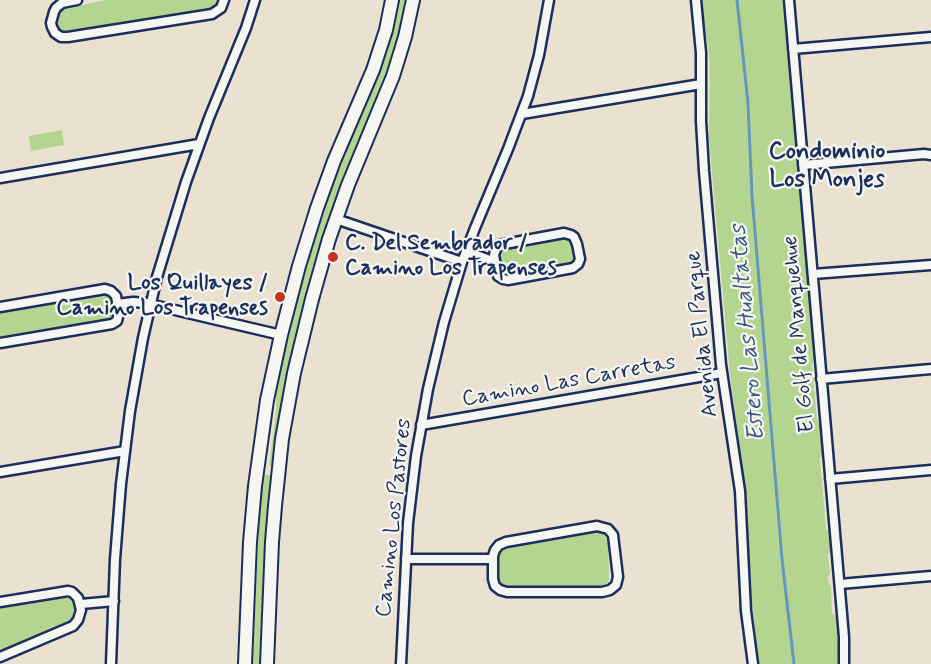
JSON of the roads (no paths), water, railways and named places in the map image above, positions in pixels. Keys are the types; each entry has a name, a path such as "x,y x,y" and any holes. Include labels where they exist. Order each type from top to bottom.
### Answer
{"main road":[{"path":"245,664 251,531 267,400 281,335 317,208 334,161 373,70 386,30 392,0"},
{"path":"267,664 272,542 284,428 294,373 312,299 336,219 393,76 414,0"},
{"path":"259,460 268,470 279,470"}],"street":[{"path":"77,0 62,3 54,12 52,27 61,37 68,38 212,14 221,8 224,0"},
{"path":"111,664 118,516 125,451 137,371 151,305 172,225 199,144 251,16 255,0"},
{"name":"Camino Los Pastores","path":"401,664 412,487 421,425 437,352 462,262 522,114 540,55 549,0"},
{"name":"Avenida El Parque","path":"696,0 700,34 703,154 722,373 740,491 746,611 753,664"},
{"name":"El Golf de Manquehue","path":"789,0 840,584 844,664"},
{"path":"793,50 931,37"},
{"path":"522,114 701,84"},
{"path":"0,178 199,144"},
{"path":"803,165 929,153"},
{"path":"336,219 462,262"},
{"path":"564,233 574,237 580,256 579,262 573,268 508,280 498,276 495,262 496,249 502,243 564,233"},
{"path":"466,252 495,262"},
{"path":"813,274 931,265"},
{"path":"0,307 105,289 114,293 119,316 112,324 0,343"},
{"path":"117,304 133,302 151,305 281,335"},
{"path":"821,378 931,369"},
{"name":"Camino Las Carretas","path":"421,425 722,373"},
{"path":"0,472 125,451"},
{"path":"830,479 931,470"},
{"path":"601,526 608,528 613,535 617,581 613,588 606,592 507,592 500,590 494,582 493,560 495,550 502,543 601,526"},
{"path":"406,559 493,560"},
{"path":"840,584 931,576"},
{"path":"0,602 68,591 76,595 81,604 80,617 73,626 0,657"},
{"path":"81,604 114,601"}],"waterway":[{"name":"Estero Las Hualtatas","path":"737,0 748,103 752,196 782,559 794,664"}],"place":[{"name":"C. Del Sembrador / Camino Los Trapenses","path":"333,257"},
{"name":"Los Quillayes / Camino Los Trapenses","path":"280,297"}],"district":[{"name":"Condominio Los Monjes","path":"827,167"}]}
